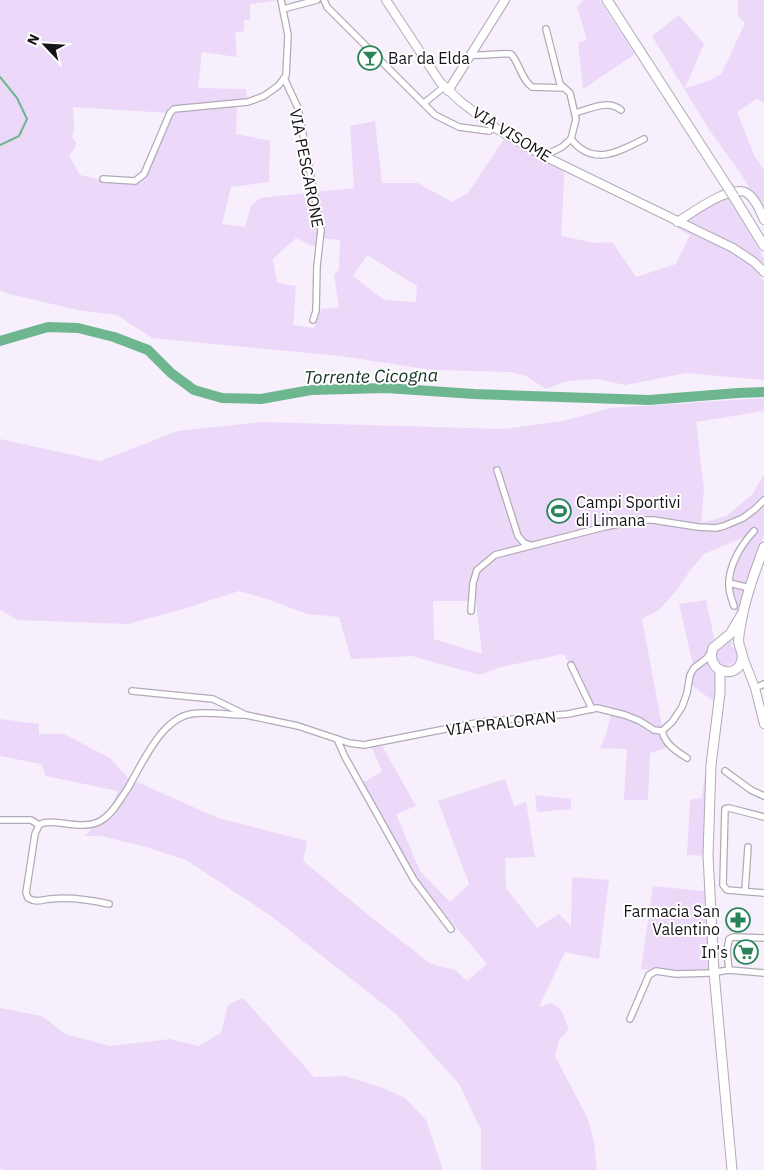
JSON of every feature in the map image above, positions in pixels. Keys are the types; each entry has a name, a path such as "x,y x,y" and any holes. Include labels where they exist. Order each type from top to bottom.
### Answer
{"main road":[{"path":"607,0 764,246"},
{"path":"720,694 743,657 739,646 742,614 764,547"},
{"path":"732,1170 714,972 708,864 711,765 720,694 717,667 711,652 716,644 724,640 732,632 742,614"},
{"path":"724,640 735,642 739,646"},
{"path":"717,667 734,670"}],"street":[{"path":"103,179 135,181 140,179 144,174 170,113 174,109 241,104 259,100 278,86 284,78 288,39 281,0"},
{"path":"283,12 316,0"},
{"path":"324,0 326,8 435,115 459,127 479,131 489,131 495,128"},
{"name":"VIA VISOME","path":"386,0 446,89 495,128 544,156 738,251 764,272"},
{"path":"424,103 446,89 471,55 505,0"},
{"path":"544,156 562,147 571,139 576,119 570,93 560,84 546,28"},
{"path":"471,55 511,54 516,60 524,78 532,87 563,88"},
{"name":"VIA PESCARONE","path":"284,78 298,108 321,230 317,266 316,311 312,320"},
{"path":"575,114 608,104 616,105 621,110"},
{"path":"571,139 584,150 604,156 624,150 644,140"},
{"path":"677,222 726,194 739,190 747,193 752,198 764,220"},
{"path":"497,470 518,536 524,543 530,545"},
{"path":"471,610 473,583 477,570 495,555 639,520 716,528 743,518 764,500"},
{"path":"734,606 729,583 738,553 754,531"},
{"path":"729,583 750,588"},
{"path":"662,731 672,722 682,707 691,673 711,652"},
{"path":"743,657 755,688 764,724"},
{"path":"698,664 717,667"},
{"path":"571,665 592,709"},
{"path":"734,670 747,673 751,679"},
{"path":"755,688 764,684"},
{"name":"VIA PRALORAN","path":"132,691 213,699 246,716"},
{"name":"VIA PRALORAN","path":"0,820 31,820 39,825 47,822 81,826 102,820 115,808 163,730 172,722 190,714 246,716 298,726 349,743 364,745 481,722 560,715 592,709 607,709 640,721 654,730 662,731 669,745 687,758"},
{"path":"337,739 345,757 414,880 451,929"},
{"path":"725,771 751,790 764,796"},
{"path":"764,817 726,808 724,812 723,887 727,890 764,893"},
{"path":"39,825 35,834 29,873 26,893 28,898 36,902 69,899 109,904"},
{"path":"745,891 748,847"},
{"path":"729,970 727,951 729,939 733,937 764,938"},
{"path":"630,1018 652,972 676,974 729,970 764,973"}],"shaded area":[{"path":"0,0 280,0 250,4 250,20 244,20 244,31 235,33 237,57 202,52 198,88 246,89 247,104 237,105 236,134 270,141 269,182 231,187 222,224 245,227 251,206 260,198 354,188 350,126 375,121 382,183 418,183 452,202 468,193 510,130 543,152 565,163 561,236 595,243 612,242 636,277 676,264 690,235 677,228 681,222 728,197 764,258 764,272 758,274 764,281 764,380 686,373 625,385 598,379 567,381 546,389 526,376 511,372 433,370 340,356 152,338 117,315 78,310 9,294 0,290","holes":["73,107 169,113 139,179 97,179 80,175 69,155 75,148 76,142 72,137 74,130","296,238 317,248 318,238 340,240 339,269 334,275 339,307 321,309 314,328 293,325 296,286 277,283 273,259","367,255 417,286 416,302 384,300 353,276"]},
{"path":"583,0 599,0 635,54 583,89 578,43 587,40 577,7"},
{"path":"738,0 764,0 764,103 757,99 737,112 755,157 764,170 764,213 741,174 708,128 652,36 679,15 704,44 685,88 709,81 722,73 745,23 738,16"},
{"path":"764,398 764,411 696,422 704,489 701,523 726,516 752,495 764,474 764,535 737,615 732,582 744,537 704,554 659,610 642,619 663,731 672,746 650,753 648,800 624,800 627,749 600,748 606,735 611,712 593,711 564,654 501,667 480,675 412,656 351,659 339,617 307,614 239,591 177,611 127,624 18,620 0,610 0,439 100,461 178,431 261,422 504,429 563,421 610,408","holes":["433,601 476,601 482,654 434,639"]},
{"path":"706,600 715,642 733,638 731,646 738,654 735,662 727,666 720,706 690,684 693,665 679,604"},
{"path":"0,719 39,724 39,734 64,734 110,758 128,778 218,818 307,841 303,861 431,964 455,970 467,981 487,964 416,879 363,783 382,771 368,739 378,739 416,806 396,814 420,871 450,902 469,884 438,801 505,779 514,806 526,802 535,857 505,858 506,888 537,928 559,914 571,926 572,877 609,880 599,959 565,952 539,1007 552,1003 561,1010 569,1029 559,1040 555,1056 588,1119 594,1142 597,1170 481,1170 481,1130 459,1084 396,1014 271,916 186,860 146,847 101,836 85,836 111,808 118,791 46,776 41,764 0,756"},
{"path":"706,765 710,767 710,856 687,855 690,800 702,798"},
{"path":"535,795 571,799 571,809 537,812"},
{"path":"653,886 711,892 716,973 703,975 641,969"},
{"path":"243,998 314,1077 345,1076 383,1088 405,1098 426,1120 443,1170 2,1170 0,1168 0,1008 42,1016 65,1034 110,1046 170,1039 199,1046 221,1033 228,1005"}],"waterway":[{"path":"0,77 17,98 27,119 19,136 0,145"},
{"name":"Torrente Cicogna","path":"0,341 48,327 78,328 114,337 148,350 171,373 194,390 222,398 261,399 311,390 386,388 474,394 649,400 764,392"}],"place":[{"name":"Bar da Elda","path":"370,58"},
{"name":"Campi Sportivi di Limana","path":"559,511"},
{"name":"Farmacia San Valentino","path":"738,920"},
{"name":"In's","path":"746,952"}]}
